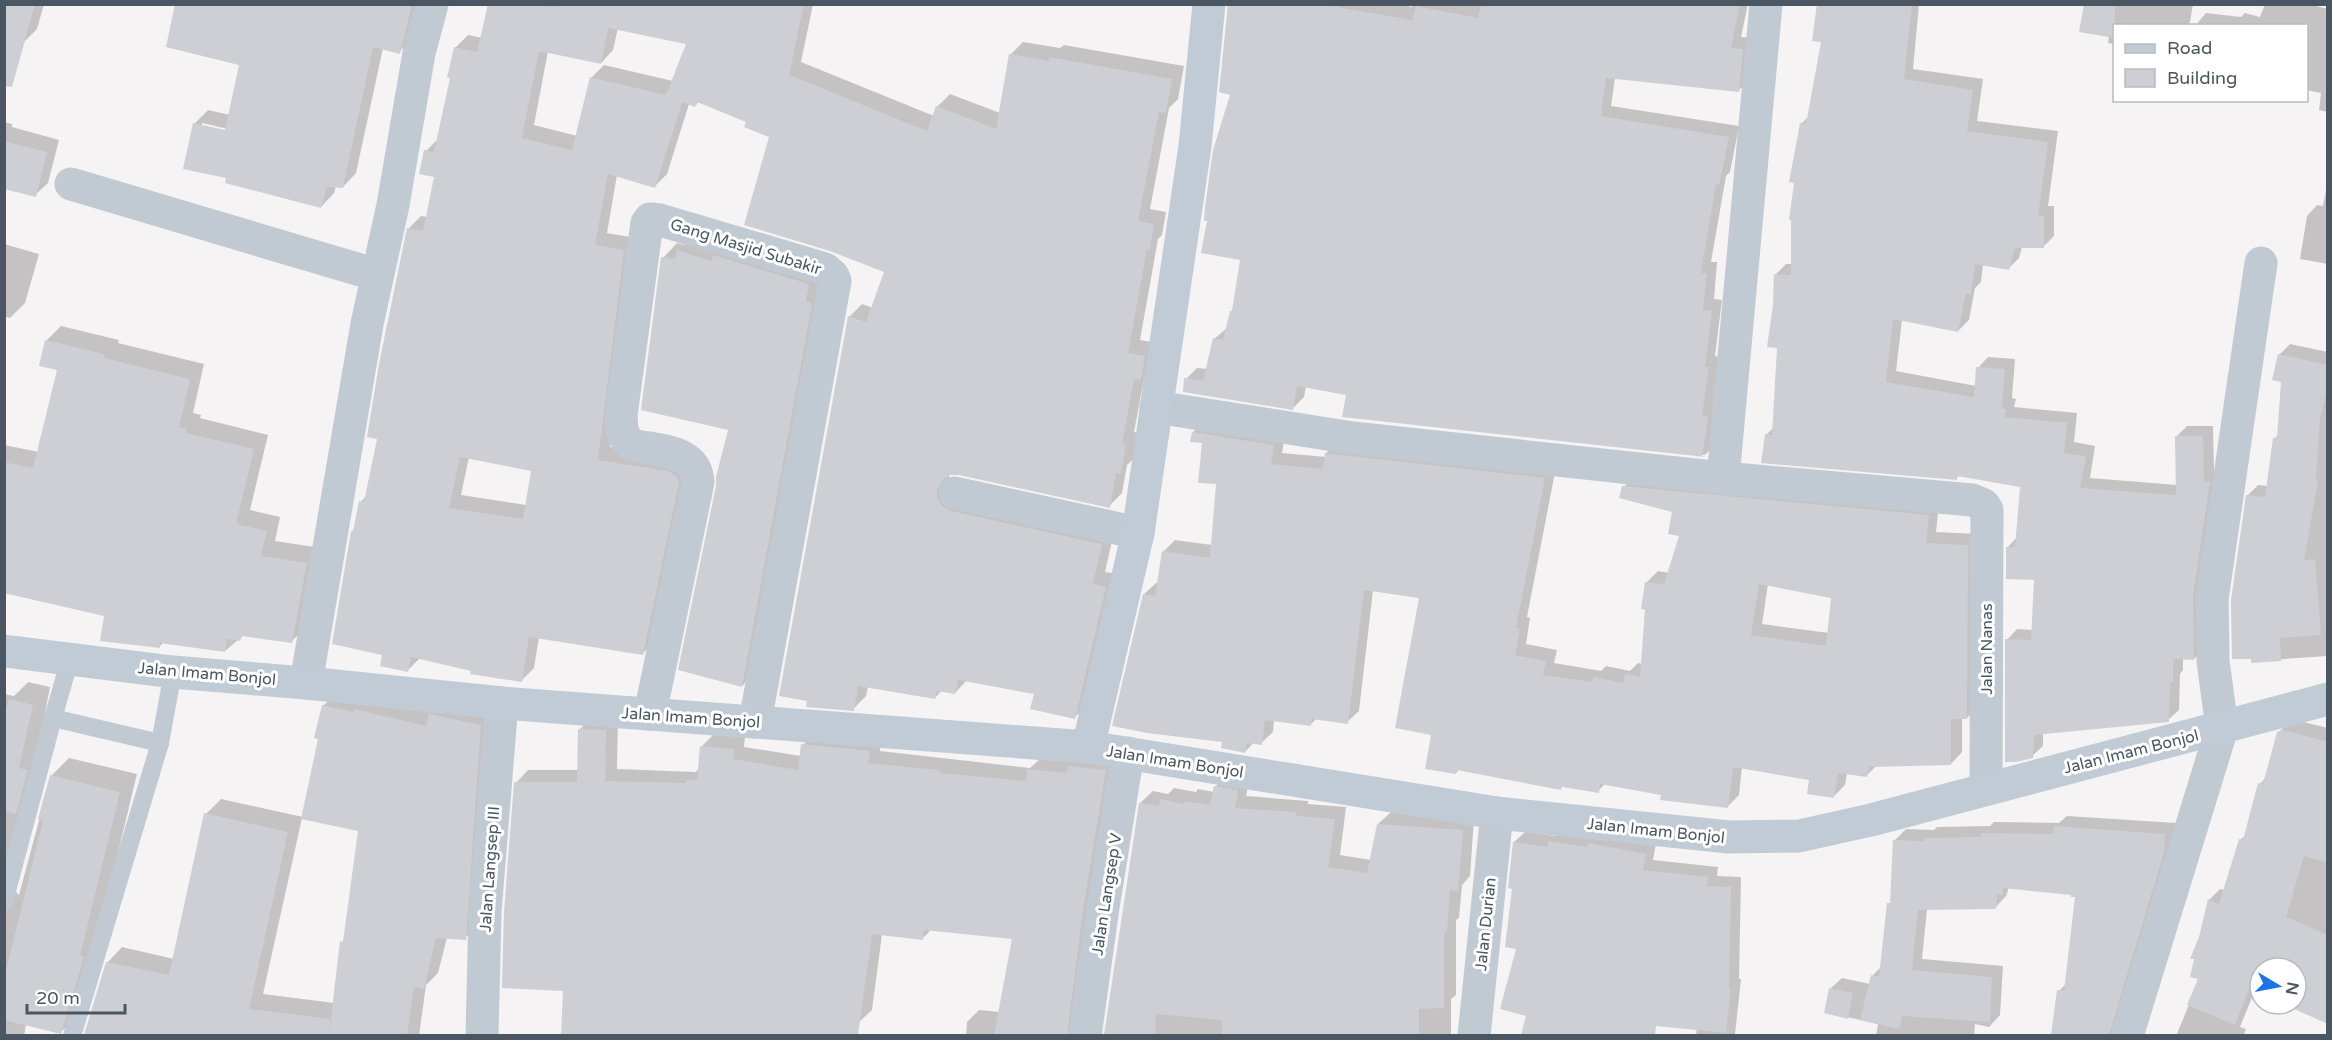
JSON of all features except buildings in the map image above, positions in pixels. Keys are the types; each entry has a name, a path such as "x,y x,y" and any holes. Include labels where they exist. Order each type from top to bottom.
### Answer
{"street":[{"path":"306,682 367,324 393,205 419,53 432,4"},
{"path":"1088,747 1138,533 1195,146 1209,4"},
{"path":"1156,407 1353,438 1723,478 1766,4"},
{"path":"71,184 377,275"},
{"name":"Gang Masjid Subakir","path":"650,714 698,482 695,465 685,457 632,445 622,431 622,399 647,223 650,219 660,219 825,269 835,281 755,722"},
{"path":"2127,1035 2222,728 2213,661 2212,599 2261,263"},
{"name":"Jalan Nanas","path":"1723,478 1972,500 1984,505 1987,510 1986,788"},
{"path":"955,493 1138,533"},
{"name":"Jalan Imam Bonjol","path":"4,651 174,672 306,682 502,703 1088,747 1497,813 1729,837 1799,836 1871,820 2328,699"},
{"name":"Jalan Langsep III","path":"482,1035 485,911 502,703"},
{"name":"Jalan Langsep V","path":"1085,1035 1102,907 1128,753"},
{"name":"Jalan Durian","path":"1474,1035 1497,813"}],"lane":[{"path":"4,902 70,659"},
{"path":"72,1035 160,743 174,672"},
{"path":"53,718 160,743"}]}
